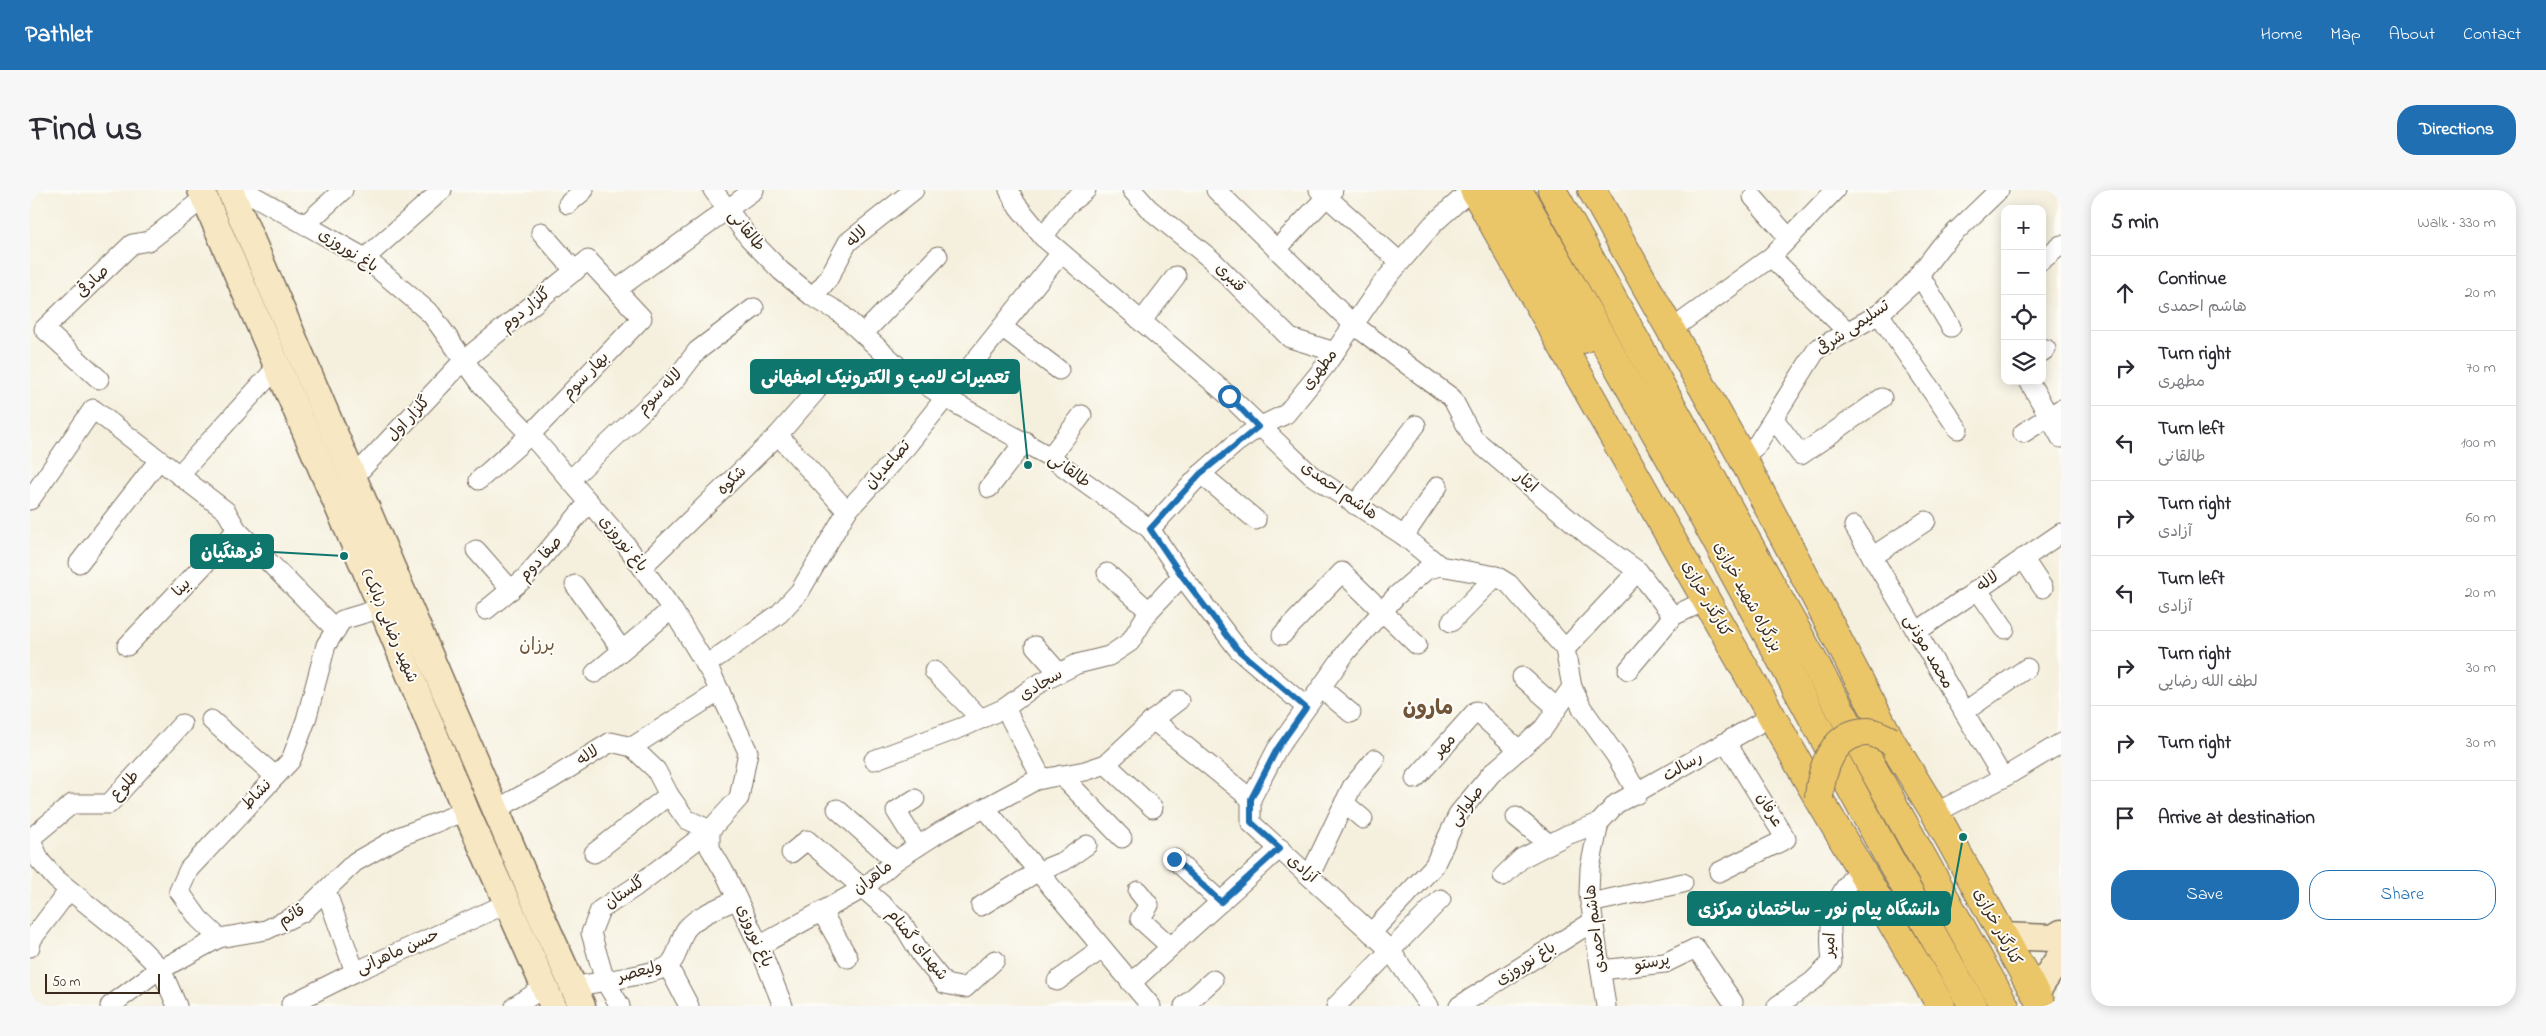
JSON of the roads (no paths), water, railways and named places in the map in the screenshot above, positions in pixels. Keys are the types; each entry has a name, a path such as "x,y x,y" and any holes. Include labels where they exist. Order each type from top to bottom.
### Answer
{"main road":[{"name":"شهید رضایی (بابک)","path":"230,190 497,809 522,913 549,996"},
{"name":"کنارگذر خرازی","path":"1472,190 1860,868 1928,994 1941,1006"},
{"path":"1495,190 1559,303 1705,520"},
{"name":"بزرگراه شهید خرازی","path":"1518,190 1705,520 1889,858 1973,1006"},
{"name":"بزرگراه شهید خرازی","path":"1552,190 2006,1006"},
{"path":"1570,190 1666,397"},
{"name":"کنارگذر خرازی","path":"1592,190 1742,457 1891,741 1935,813 2002,936 2032,1002"},
{"name":"شهید رضایی (بابک)","path":"202,194 382,608 466,811 522,913 578,996"},
{"path":"1819,798 1823,767 1834,748 1849,737 1870,732 1891,741"},
{"path":"1889,858 1964,1006"},
{"path":"1962,927 2032,1002 2059,945 2002,936"}],"street":[{"name":"باغ نوروزی","path":"243,190 365,258 431,314 482,385 530,435 589,502 642,567 672,609 720,691 748,752 739,798 710,830 710,848 759,946 783,1006"},
{"path":"305,224 343,190"},
{"path":"365,258 442,190"},
{"path":"568,204 584,190"},
{"name":"طالقانی","path":"713,190 749,238 781,271 813,297 839,312 902,369 946,398 1050,456 1150,529 1182,576 1238,650 1306,708"},
{"path":"542,232 581,266 616,290 754,190"},
{"name":"لاله","path":"813,297 828,279 848,242 914,190"},
{"name":"هاشم احمدی","path":"1009,190 1016,204 1043,237 1229,396 1258,427 1311,475 1404,536 1440,566 1496,576 1509,584 1566,649"},
{"path":"1043,237 1066,206 1086,190"},
{"name":"قنبری","path":"1132,190 1149,209 1212,260 1290,338 1335,352"},
{"name":"ایثار","path":"1216,190 1354,325 1452,398 1473,438 1589,536 1638,572 1673,616"},
{"name":"مطهری","path":"1150,529 1200,474 1258,427 1286,414 1335,352 1380,285 1433,224 1472,190"},
{"path":"1671,330 1771,257 1835,190"},
{"name":"تسلیمی شرقی","path":"1742,457 1756,446 1774,419 1793,384 1817,350 1879,314 1919,274 1941,246 1999,190"},
{"path":"1276,249 1326,192 1400,262"},
{"name":"صادقی","path":"99,380 44,329 132,244 149,241 202,194"},
{"path":"1753,197 1789,238"},
{"path":"2046,257 2061,245"},
{"name":"تصاعدیان","path":"706,665 778,614 800,591 847,511 906,447 1061,253"},
{"path":"863,334 938,256"},
{"path":"1771,257 1847,331"},
{"name":"گلزار دوم","path":"464,360 581,266"},
{"path":"1919,274 1951,327"},
{"path":"1141,322 1176,276"},
{"name":"بهار سوم","path":"479,480 530,435 642,318 616,290"},
{"name":"لاله سوم","path":"570,480 675,380 697,351 754,308"},
{"path":"1879,314 1958,429"},
{"path":"1002,327 1059,370"},
{"name":"گلزار اول","path":"354,477 464,360"},
{"path":"179,475 278,366"},
{"path":"2032,385 2055,412 2061,438"},
{"name":"شکوه","path":"642,567 778,435 816,391"},
{"path":"1774,419 1801,455 1882,398"},
{"path":"30,500 93,409 226,511 237,530 336,630"},
{"path":"2023,433 2055,412"},
{"path":"1050,456 1082,415"},
{"path":"1355,505 1416,424"},
{"path":"778,435 847,511"},
{"path":"989,488 1025,441"},
{"path":"79,563 159,460"},
{"path":"1200,474 1256,520"},
{"path":"1404,536 1438,486"},
{"name":"صفا دوم","path":"486,610 525,578 551,550 589,502"},
{"path":"1872,557 1926,521"},
{"name":"محمد موذنی","path":"1854,526 2003,778"},
{"name":"بینا","path":"127,646 237,530"},
{"name":"لاله","path":"1916,632 2061,533"},
{"path":"476,550 511,590"},
{"path":"2022,558 2043,588"},
{"path":"1153,720 1251,799 1277,749 1347,651 1396,596 1426,570 1440,566"},
{"path":"1282,635 1342,572 1417,645"},
{"path":"1638,572 1566,649 1572,687 1582,708 1616,756 1638,794"},
{"path":"1107,573 1150,611"},
{"name":"سجادی","path":"874,760 981,719 1005,708 1036,685 1077,664 1109,656 1130,642 1150,611 1182,576"},
{"path":"1451,622 1496,576"},
{"path":"575,585 622,650"},
{"path":"1977,589 2005,629"},
{"path":"1628,670 1673,616 1706,600"},
{"name":"نشاط","path":"219,938 199,920 179,891 188,869 291,760 306,720 326,645 342,620 382,608"},
{"path":"595,673 672,609"},
{"path":"1035,646 1059,673"},
{"path":"1964,712 2027,668"},
{"path":"934,671 981,719"},
{"path":"1522,677 1557,708"},
{"name":"صلواتی","path":"1372,932 1434,866 1459,813 1491,774 1543,729 1572,687"},
{"path":"1321,688 1351,713"},
{"path":"710,830 686,818 670,796 656,770 632,747 720,691"},
{"name":"ماهران","path":"759,946 864,888 895,861 985,808 1042,779 1085,772 1106,764 1153,720 1179,700"},
{"path":"1005,708 1042,779"},
{"name":"مهر","path":"1415,779 1476,712 1519,750"},
{"name":"رسالت","path":"1599,823 1616,804 1638,794 1772,716"},
{"path":"211,720 275,776"},
{"name":"طلوع","path":"31,838 72,804 109,804 182,724"},
{"name":"لاله","path":"497,809 550,780 610,742 632,747"},
{"name":"عرفان","path":"1719,872 1786,839 1726,742"},
{"path":"1935,813 2003,778 2061,743"},
{"path":"1310,875 1352,787 1375,759"},
{"path":"1106,764 1154,808"},
{"path":"1061,775 1122,838"},
{"path":"594,853 670,796"},
{"path":"915,799 896,811 918,846"},
{"name":"آزادی","path":"1251,799 1251,822 1390,950 1428,1006"},
{"path":"1344,803 1364,819"},
{"path":"985,808 1131,983 1147,1005"},
{"path":"837,809 895,861"},
{"name":"قائم","path":"110,1006 162,969 219,938 266,930 303,912 355,862 401,836 466,811"},
{"path":"1516,818 1549,844"},
{"path":"1503,876 1522,858 1549,844 1599,823"},
{"name":"هاشم احمدی","path":"1599,823 1590,868 1590,903 1606,1006"},
{"name":"گلستان","path":"620,1006 605,981 591,933 600,910 635,887 710,830"},
{"path":"31,838 40,861 69,890 134,942 162,969 177,1006"},
{"path":"791,853 807,840 864,888"},
{"path":"981,906 1037,872 1064,861 1088,845"},
{"path":"1131,983 1280,848"},
{"path":"1174,859 1221,902"},
{"name":"امیر","path":"1778,1006 1813,981 1832,962 1830,940 1832,912 1845,885 1860,868"},
{"path":"1590,903 1683,883"},
{"name":"شهدای گمنام","path":"864,888 901,921 922,956 945,984 965,988 994,960"},
{"path":"30,947 32,939 69,890"},
{"path":"326,891 355,972"},
{"path":"1138,891 1149,905 1140,919 1171,947"},
{"name":"ولیعصر","path":"578,996 605,981 668,966 678,952 687,928 704,915 737,899"},
{"path":"1336,1006 1441,899"},
{"path":"822,912 848,958"},
{"name":"حسن ماهرانی","path":"290,1004 355,972 522,913"},
{"name":"باغ نوروزی","path":"1460,1006 1592,922"},
{"name":"پرستو","path":"1601,970 1665,963 1696,948 1732,1002"},
{"path":"1057,981 1102,949"},
{"path":"668,966 689,1006"},
{"path":"1184,1006 1213,980"},
{"path":"515,1006 549,996"}],"place":[{"name":"تعمیرات لامپ و الکترونیک اصفهانی","path":"1028,465"},
{"name":"فرهنگیان","path":"344,556"},
{"name":"دانشگاه پیام نور - ساختمان مرکزی","path":"1963,837"}],"district":[{"name":"برزان","path":"537,646"},
{"name":"مارون","path":"1428,709"}]}
